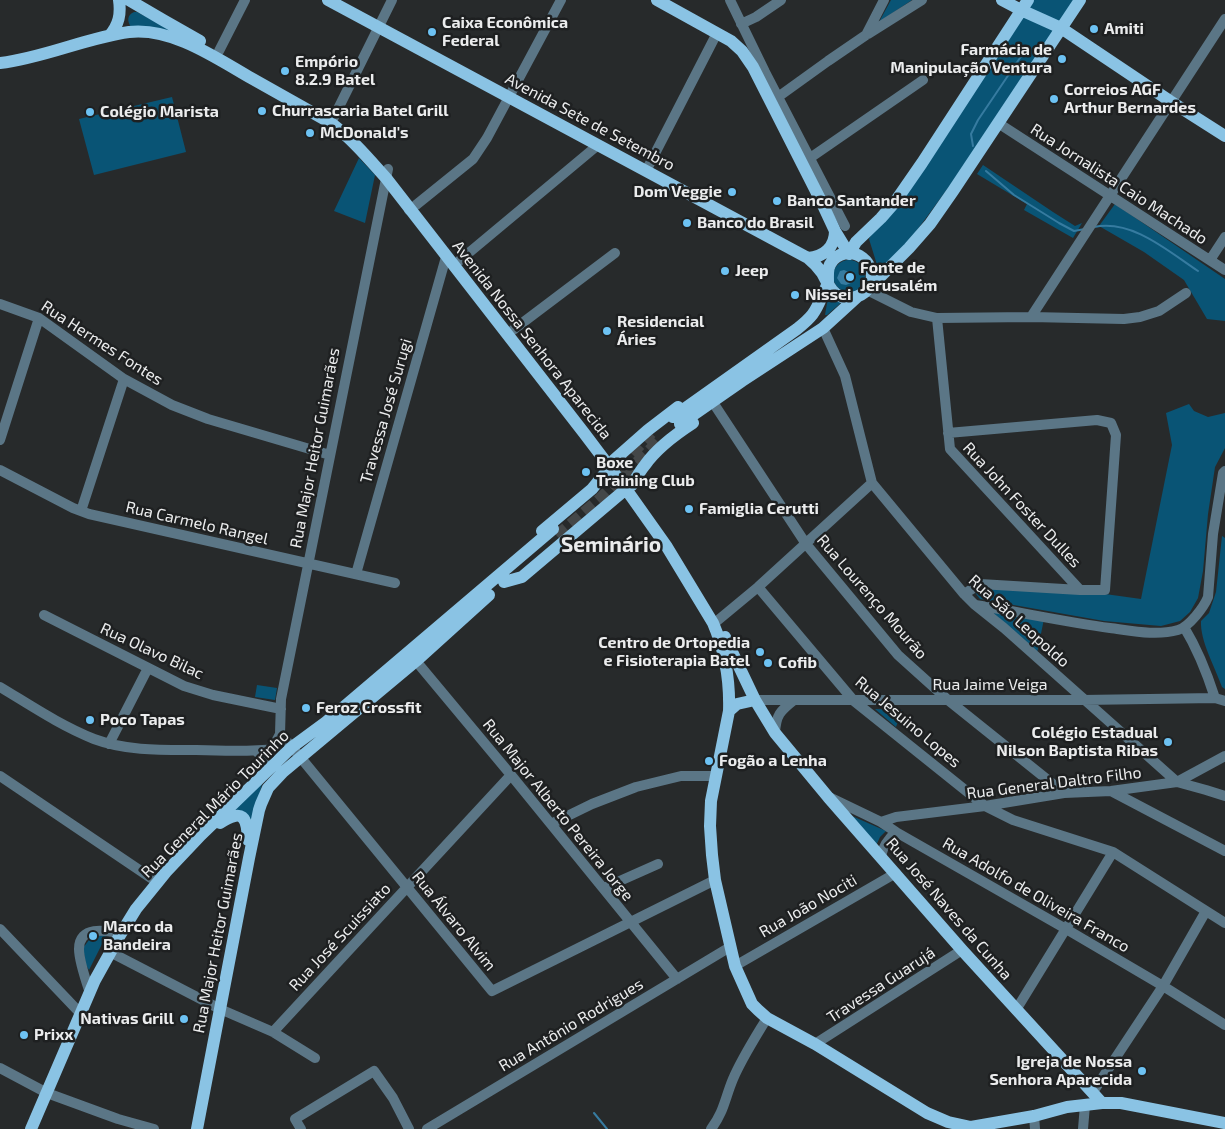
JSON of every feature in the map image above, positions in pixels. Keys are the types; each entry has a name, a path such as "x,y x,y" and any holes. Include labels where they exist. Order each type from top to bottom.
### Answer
{"main road":[{"path":"110,36 120,18 119,0"},
{"name":"Avenida Sete de Setembro","path":"328,0 808,258 828,283"},
{"path":"657,0 731,41 742,51 753,67 821,201 840,228 846,249 866,260 871,268 872,277 862,294 847,298 833,292 828,283 827,273 830,265 846,249 881,218 895,202 1025,5"},
{"path":"1002,0 1025,5 1225,136"},
{"path":"739,377 716,407 683,429 643,466 629,487 522,577 502,579 507,560 592,489 612,464 648,430 704,388 739,377 823,328 862,294 909,248 930,224 953,191 1080,0"},
{"path":"131,32 126,23 127,14 134,7 134,3"},
{"name":"Avenida Nossa Senhora Aparecida","path":"134,3 219,51 332,119 387,174 446,257 612,464"},
{"name":"Avenida Nossa Senhora Aparecida","path":"0,62 32,57 131,32 158,34 190,44 332,119"},
{"path":"753,67 772,84"},
{"path":"821,201 824,186"},
{"name":"Avenida Nossa Senhora Aparecida","path":"413,208 459,261 513,330 674,548 715,622 729,685 729,711 711,801 710,826 715,880 735,966 752,1004 767,1018 815,1044 904,1099 948,1122 971,1127 1034,1123 1066,1108 1102,1103 1121,1103 1225,1123"},
{"path":"808,258 818,257 828,250 840,228"},
{"path":"677,420 739,377 809,320 816,311 828,283"},
{"path":"820,301 819,318 823,328"},
{"name":"Rua General Mário Tourinho","path":"31,1129 90,992 110,952 136,909 157,882 292,747 326,722 502,579 555,533"},
{"name":"Rua General Mário Tourinho","path":"300,758 416,661 502,579"},
{"name":"Rua José Naves da Cunha","path":"715,622 775,733 962,950 1102,1103"},
{"path":"729,711 737,704 756,700"},
{"name":"Rua Major Heitor Guimarães","path":"201,1128 220,1010 259,810 268,788 300,758"},
{"path":"201,836 231,816 241,816 247,824 249,858"}],"street":[{"path":"219,51 245,0"},
{"path":"332,119 392,0"},
{"path":"413,208 473,159 487,138 561,0"},
{"path":"730,0 824,186 840,228"},
{"path":"741,24 756,17 781,0"},
{"path":"866,35 884,0"},
{"path":"778,97 866,35 922,0"},
{"path":"1030,317 1225,19"},
{"path":"646,171 717,33"},
{"path":"810,158 923,80"},
{"name":"Rua Jornalista Caio Machado","path":"998,123 1225,270"},
{"path":"459,261 598,145"},
{"name":"Rua Major Heitor Guimarães","path":"272,749 280,734 282,699 387,174"},
{"path":"1210,260 1225,237"},
{"path":"513,330 615,253"},
{"name":"Travessa José Surugi","path":"356,574 446,257"},
{"path":"862,294 911,312 937,318 1124,319 1140,317 1158,311 1186,293"},
{"name":"Rua Hermes Fontes","path":"0,304 39,318 124,379 172,405 208,420 330,455"},
{"path":"0,440 39,318"},
{"name":"Rua John Foster Dulles","path":"937,318 950,449 1080,590"},
{"name":"Rua São Leopoldo","path":"823,328 846,376 872,483 964,594 1177,782 1225,796"},
{"path":"81,511 124,379"},
{"name":"Rua Lourenço Mourão","path":"716,407 806,544 898,655 948,700 1064,794"},
{"path":"948,433 1097,420 1111,423 1116,435 1106,590 980,584 964,594"},
{"name":"Rua Carmelo Rangel","path":"0,470 81,511 99,517 395,583"},
{"path":"974,604 1085,624 1153,633 1178,630 1184,627 1205,606 1208,597 1213,534 1223,473 1225,471"},
{"path":"715,622 758,587 872,483"},
{"name":"Rua Jesuino Lopes","path":"758,587 854,701 985,806 1013,820 1113,852 1225,923"},
{"name":"Rua Olavo Bilac","path":"44,615 184,686 230,699 281,709"},
{"path":"1184,627 1220,699"},
{"name":"Rua Major Alberto Pereira Jorge","path":"416,661 677,979"},
{"path":"109,744 148,668"},
{"path":"0,687 67,726 109,744 143,749 257,752 292,747"},
{"name":"Rua Jaime Veiga","path":"756,700 1220,699"},
{"path":"775,733 778,714 794,700"},
{"path":"280,734 292,747"},
{"name":"Rua Álvaro Alvim","path":"292,747 492,991 715,880"},
{"path":"257,752 270,767"},
{"name":"Rua General Daltro Filho","path":"881,822 896,816 985,806 1064,794 1177,782 1225,756"},
{"name":"Rua José Scuissiato","path":"273,1032 511,775"},
{"path":"0,776 157,882"},
{"path":"551,824 592,804 636,787 681,776 715,776"},
{"path":"1110,790 1225,851"},
{"name":"Rua Adolfo de Oliveira Franco","path":"828,796 881,822 1225,1024"},
{"path":"1013,820 1016,800"},
{"path":"881,856 889,838 896,832"},
{"path":"1016,1010 1113,852"},
{"path":"604,888 658,864"},
{"name":"Rua João Nociti","path":"735,966 896,873"},
{"path":"1093,1092 1163,986 1206,911"},
{"path":"0,929 81,1014"},
{"path":"90,992 79,950 81,940 94,930 105,930 120,935"},
{"name":"Rua Antônio Rodrigues","path":"427,1129 730,947"},
{"name":"Travessa Guarujá","path":"815,1044 962,950"},
{"path":"110,952 220,1010 273,1032 315,1058"},
{"path":"713,1128 722,1112 732,1081 767,1018"},
{"path":"0,1068 47,1092 118,1119 154,1129"},
{"path":"301,1129 295,1119 374,1071 394,1098 409,1129"},
{"path":"1083,1129 1085,1105"}],"shaded area":[{"path":"891,0 912,0 879,22"},
{"path":"1028,0 1076,0 951,184 909,241 880,269 878,268 869,239 871,235"},
{"path":"134,12 181,35 131,27 128,18"},
{"path":"172,97 186,152 94,175 79,119"},
{"path":"359,158 375,175 365,223 334,211"},
{"path":"983,165 1075,226 1082,223 1073,238 1024,210 1027,204 977,174"},
{"path":"1115,204 1225,279 1225,321 1207,319 1184,280 1144,252 1099,226"},
{"path":"849,260 861,264 865,276 861,288 849,292 837,288 833,276 837,264"},
{"name":"Fonte de Jerusalém","path":"844,270 851,273 853,278 851,283 846,285 841,284 837,278 840,271"},
{"path":"829,292 843,301 825,315"},
{"path":"1189,404 1194,411 1208,417 1225,413 1225,448 1215,467 1208,514 1203,571 1198,598 1190,612 1180,621 1161,626 1104,621 980,599 973,590 979,588 1105,594 1141,599 1172,445 1166,413"},
{"path":"1222,536 1225,538 1225,689 1222,687 1205,645 1201,629 1201,621 1209,613 1216,592"},
{"path":"990,610 1044,619 1037,653"},
{"path":"257,685 277,688 275,700 255,697"},
{"path":"875,709 902,710 896,727"},
{"path":"263,780 252,823 230,810"},
{"path":"852,816 886,831 880,837 875,848"},
{"path":"98,935 106,936 89,970 86,965 83,948 89,940"}],"waterway":[{"path":"973,146 971,134 978,120 1026,49"},
{"path":"986,171 1014,195 1059,223 1074,231 1085,229"},
{"path":"1094,227 1108,226 1136,232 1162,246 1198,271"},
{"path":"594,1113 607,1129"}],"tunnel":[{"path":"607,480 651,433"},
{"path":"557,536 600,499 658,442"}],"place":[{"name":"Amiti","path":"1094,29"},
{"name":"Caixa Econômica Federal","path":"432,32"},
{"name":"Farmácia de Manipulação Ventura","path":"1062,59"},
{"name":"Empório 8.2.9 Batel","path":"285,71"},
{"name":"Correios AGF Arthur Bernardes","path":"1054,99"},
{"name":"Churrascaria Batel Grill","path":"262,111"},
{"name":"Colégio Marista","path":"90,112"},
{"name":"McDonald's","path":"310,133"},
{"name":"Dom Veggie","path":"732,192"},
{"name":"Banco Santander","path":"777,201"},
{"name":"Banco do Brasil","path":"687,223"},
{"name":"Jeep","path":"725,271"},
{"name":"Fonte de Jerusalém","path":"850,277"},
{"name":"Nissei","path":"795,295"},
{"name":"Residencial Áries","path":"607,331"},
{"name":"Boxe Training Club","path":"586,472"},
{"name":"Famiglia Cerutti","path":"689,509"},
{"name":"Centro de Ortopedia e Fisioterapia Batel","path":"760,652"},
{"name":"Cofib","path":"768,663"},
{"name":"Feroz Crossfit","path":"306,708"},
{"name":"Poco Tapas","path":"90,720"},
{"name":"Colégio Estadual Nilson Baptista Ribas","path":"1168,742"},
{"name":"Fogão a Lenha","path":"709,761"},
{"name":"Marco da Bandeira","path":"93,936"},
{"name":"Nativas Grill","path":"184,1019"},
{"name":"Prixx","path":"24,1035"},
{"name":"Igreja de Nossa Senhora Aparecida","path":"1142,1071"}],"district":[{"name":"Seminário","path":"611,545"}]}
